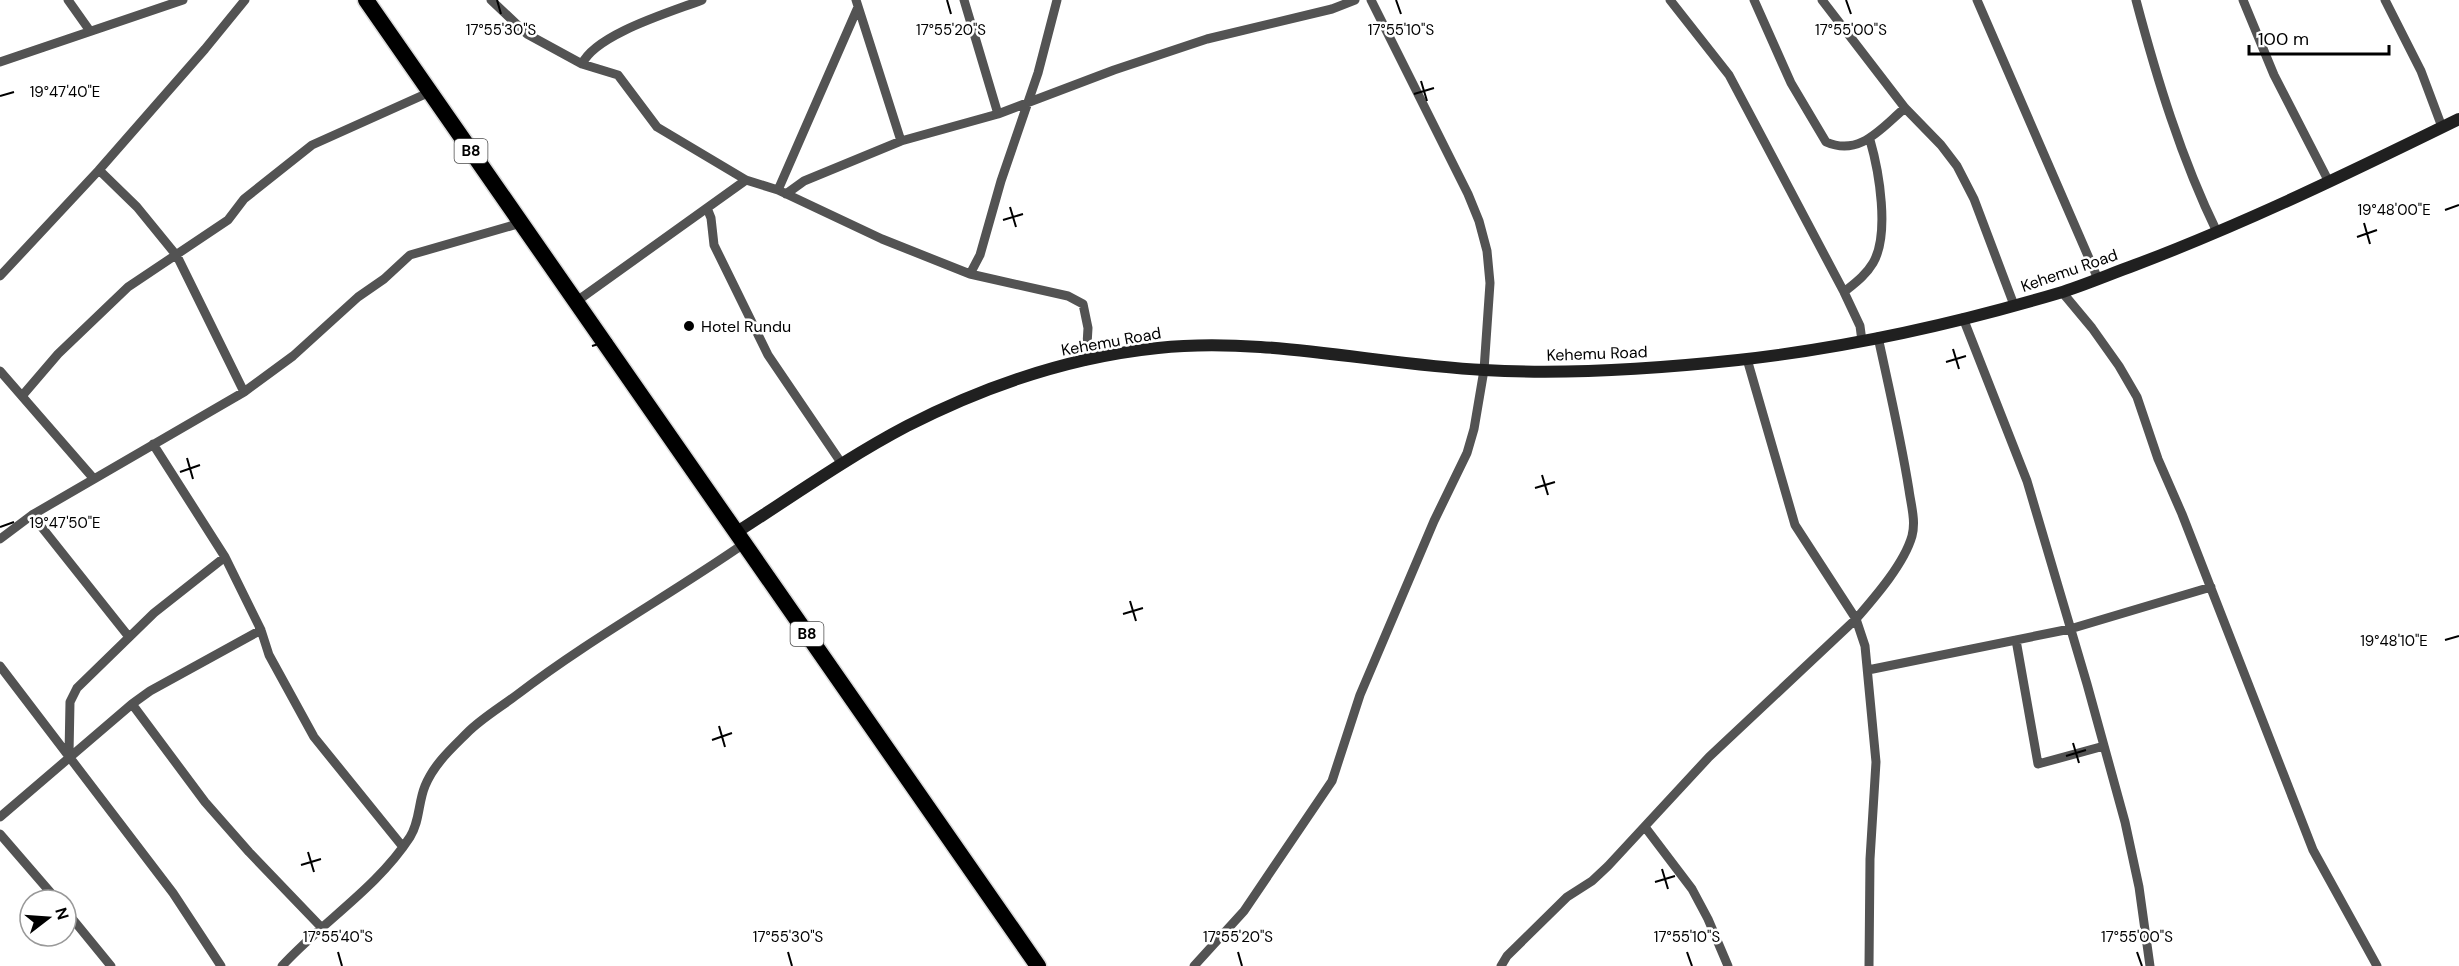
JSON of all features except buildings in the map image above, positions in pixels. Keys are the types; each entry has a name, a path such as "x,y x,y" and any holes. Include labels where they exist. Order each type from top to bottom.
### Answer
{"highway":[{"name":"B8","path":"366,0 1038,966"}],"street":[{"path":"68,0 90,31"},
{"path":"0,62 183,0"},
{"path":"0,276 99,170 206,49 245,0"},
{"path":"491,0 527,34 582,64 618,75 657,127 747,180 782,192 882,239 970,274 1068,296 1083,304 1088,328 1086,361"},
{"path":"582,64 596,48 619,33 702,0"},
{"path":"964,0 998,114"},
{"path":"970,274 980,255 1001,181 1028,103 1057,0"},
{"path":"782,192 901,141 998,114 1165,52 1207,39 1332,9 1355,0"},
{"path":"1194,966 1244,911 1332,781 1360,695 1434,521 1467,453 1474,429 1484,370 1491,283 1487,251 1479,221 1468,194 1371,0"},
{"path":"1670,0 1729,75 1844,292 1860,326 1862,341"},
{"path":"1755,0 1791,83 1827,142 1836,146 1847,146 1870,140 1905,108"},
{"path":"1822,0 1905,108 1941,145 1957,166 1974,199 2014,305"},
{"path":"1977,0 2098,279"},
{"path":"2136,0 2166,104 2201,198 2217,232"},
{"path":"2243,0 2274,75 2329,182"},
{"path":"2385,0 2421,71 2442,127"},
{"path":"857,4 901,141"},
{"path":"782,192 857,4"},
{"path":"22,396 58,354 128,287 228,220 244,199 303,151 430,92"},
{"name":"Kehemu Road","path":"741,538 842,464 904,428 958,401 1039,373 1086,361 1157,348 1225,346 1484,370 1602,370 1680,366 1747,359 1862,341 2014,305 2098,279 2217,232 2329,182 2459,119"},
{"path":"1844,292 1863,277 1874,262 1881,243 1877,166 1870,140"},
{"path":"99,170 137,207 177,256 244,392"},
{"path":"577,301 747,180"},
{"path":"707,208 711,218 714,245 768,356 842,464"},
{"path":"0,539 32,515 244,392 293,356 340,313 384,279 410,255 521,223"},
{"path":"2062,292 2092,328 2119,366 2137,397 2158,459 2211,587 2313,850 2376,966"},
{"path":"1963,318 2027,481 2104,746 2125,822 2139,887 2150,966"},
{"path":"1501,966 1507,956 1567,897 1601,873 1709,757 1856,619 1878,593 1905,553 1913,528 1901,446 1878,337"},
{"path":"1747,359 1795,525 1856,619 1863,639 1876,762 1870,859 1869,966"},
{"path":"0,371 94,479"},
{"path":"153,444 225,557 261,630 269,655 314,737 403,847"},
{"path":"32,515 129,637"},
{"path":"282,966 378,876 403,847 411,836 419,816 424,787 436,764 470,730 557,664 638,615 741,538"},
{"path":"70,755 72,696 154,613 225,557"},
{"path":"1868,670 2070,629 2211,587"},
{"path":"0,817 132,704 261,630"},
{"path":"2016,640 2038,764 2104,746"},
{"path":"0,666 174,893 220,966"},
{"path":"132,704 205,802 321,927"},
{"path":"1645,827 1692,889 1728,966"},
{"path":"0,834 47,888"},
{"path":"78,926 111,966"}],"place":[{"name":"Hotel Rundu","path":"689,326"}]}
